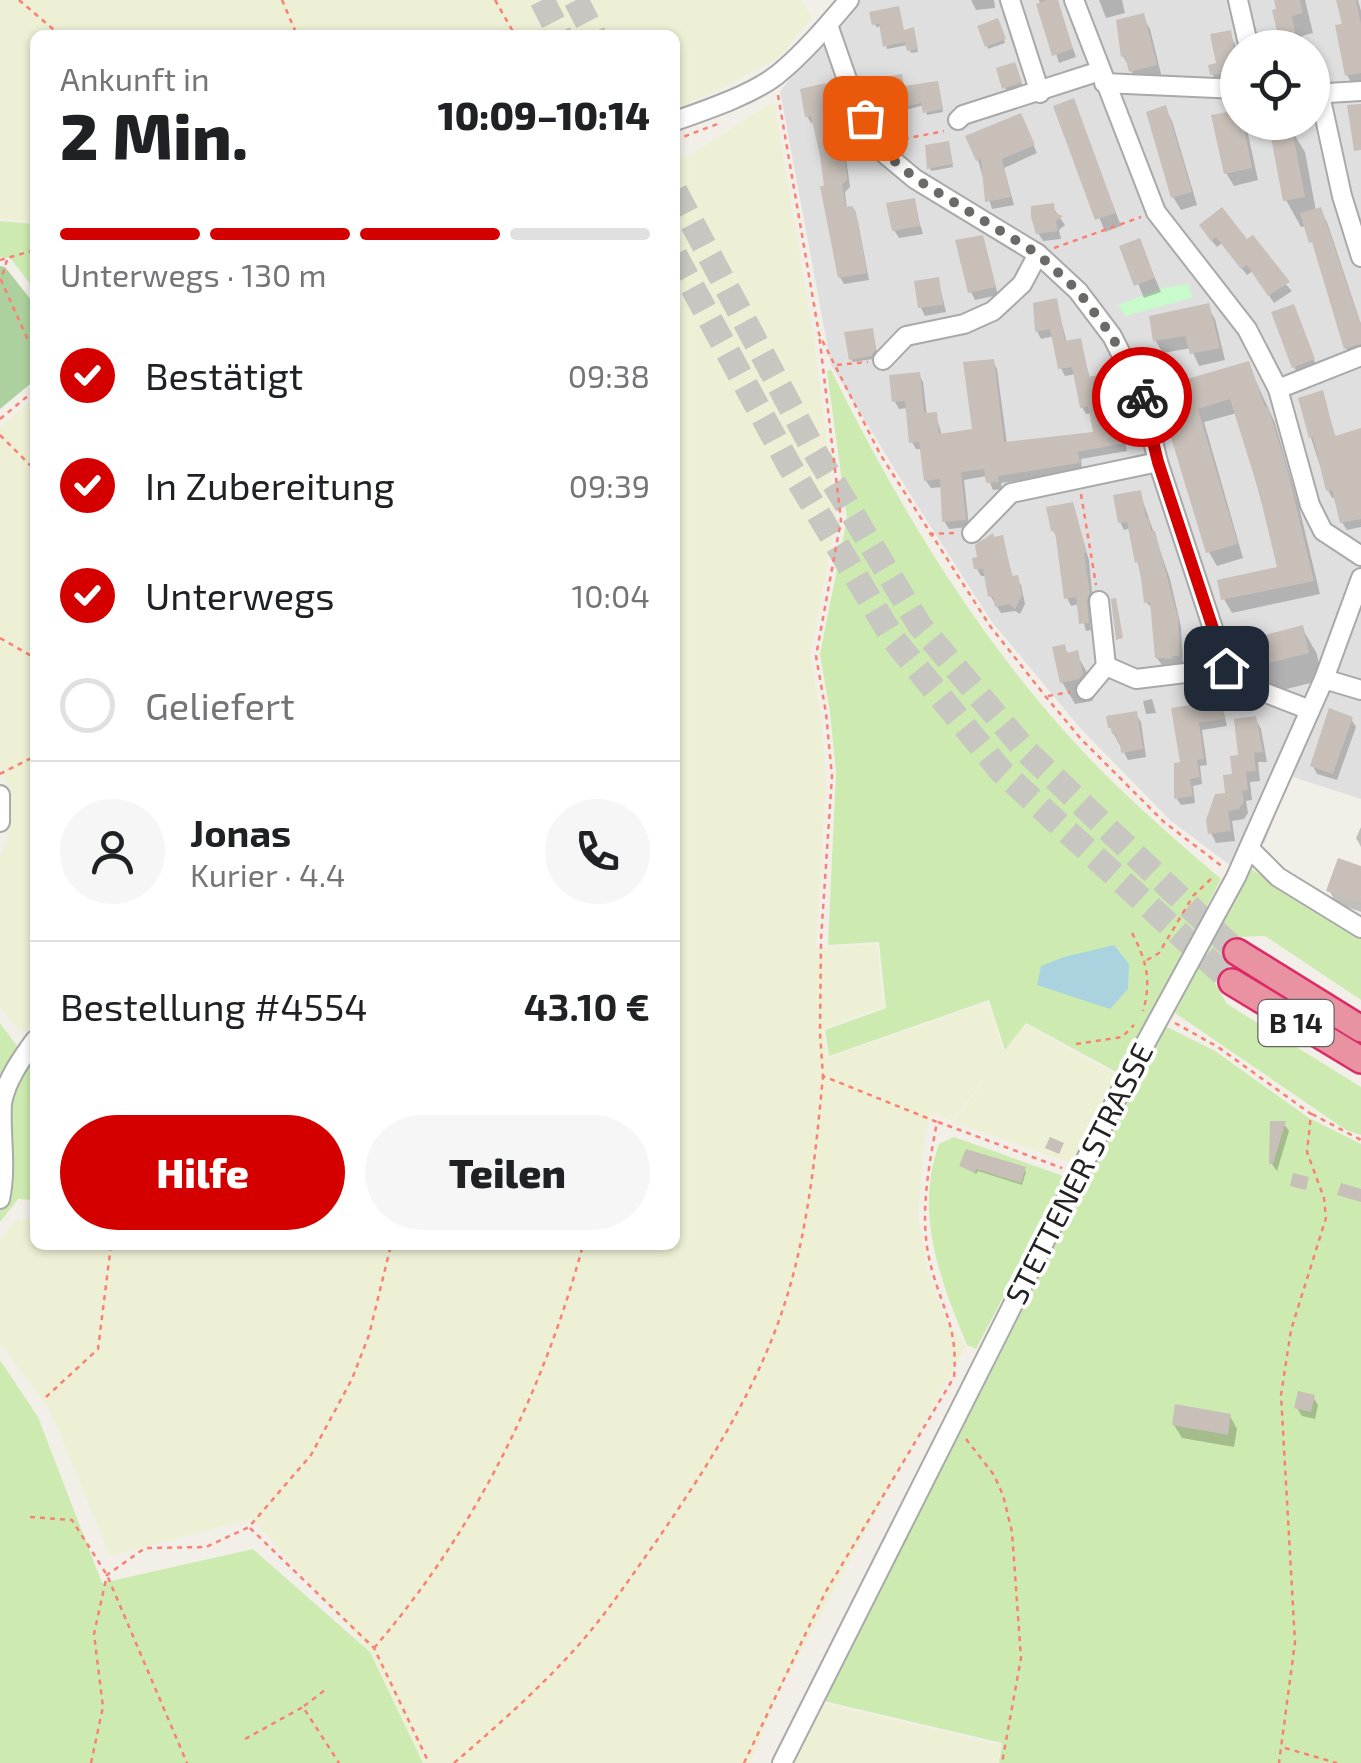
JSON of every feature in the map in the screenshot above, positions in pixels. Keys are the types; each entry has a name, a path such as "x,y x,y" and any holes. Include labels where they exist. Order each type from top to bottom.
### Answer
{"highway":[{"name":"B 14","path":"1237,952 1361,1030"},
{"name":"B 14","path":"1232,982 1361,1060"}],"street":[{"path":"680,119 774,77 848,0"},
{"path":"1010,0 1040,93"},
{"path":"1074,0 1156,212 1248,329 1278,389 1310,506 1324,531 1361,556"},
{"path":"1238,0 1246,30"},
{"path":"828,24 850,88 879,148 916,179 1038,254 1078,291 1112,336 1142,395 1158,462 1226,668 1254,688 1310,710"},
{"path":"958,120 1102,77 1220,87"},
{"path":"1330,93 1361,91"},
{"path":"1328,140 1361,257"},
{"path":"882,360 906,336 964,324 993,311 1022,284 1038,254"},
{"path":"1278,389 1361,356"},
{"path":"972,532 1011,493 1158,462"},
{"name":"STETTENER STRASSE","path":"782,1763 1250,848 1324,679 1361,578"},
{"path":"1086,690 1106,666 1099,602"},
{"path":"1106,666 1136,679 1226,668"},
{"path":"1324,679 1361,690"},
{"path":"0,796 0,822"},
{"path":"1250,848 1278,876 1361,928"},
{"path":"0,1199 2,1103 16,1067 30,1047"}],"path":[{"path":"19,0 54,30"},
{"path":"282,0 295,30"},
{"path":"495,0 512,30"},
{"path":"454,1763 536,1690 577,1647 616,1599 682,1504 749,1389 777,1325 798,1255 824,1076 820,1033 821,939 832,776 816,656 841,520 819,334 774,77"},
{"path":"879,148 896,140 940,134 958,120"},
{"path":"1038,254 1156,212"},
{"path":"0,260 30,252"},
{"path":"7,260 1,280 30,342"},
{"path":"819,334 880,454 990,626 1081,739 1232,883"},
{"path":"835,366 862,362"},
{"path":"0,420 30,394"},
{"path":"0,435 30,465"},
{"path":"1079,479 1099,602"},
{"path":"929,534 972,532"},
{"path":"0,638 30,655"},
{"path":"1046,697 1086,690"},
{"path":"0,774 30,759"},
{"path":"1146,960 1159,953 1194,896 1212,878 1232,883"},
{"path":"1076,1044 1122,1037 1141,1020 1147,998 1146,960 1132,933"},
{"path":"1162,1016 1218,1047 1310,1114 1361,1140"},
{"path":"824,1076 1080,1175"},
{"path":"1278,1763 1295,1642 1282,1395 1291,1330 1326,1218 1324,1198 1307,1152 1310,1114"},
{"path":"744,1763 825,1593 954,1377 957,1348 931,1268 924,1216 937,1122"},
{"path":"46,1397 98,1350 110,1250"},
{"path":"91,1763 103,1707 94,1634 107,1576 145,1548 206,1547 249,1527 311,1455 352,1379 368,1335 390,1250"},
{"path":"374,1648 409,1607 466,1521 505,1452 534,1393 581,1250"},
{"path":"952,1426 962,1433 994,1475 1004,1495 1012,1532 1021,1658 1002,1763"},
{"path":"30,1516 72,1520 107,1576 187,1763"},
{"path":"249,1527 374,1648 429,1763"},
{"path":"244,1739 303,1707 325,1690"},
{"path":"303,1707 338,1763"},
{"path":"1283,1748 1338,1763"}],"shaded area":[{"path":"857,0 1361,0 1361,799 1290,776 1265,842 1231,866 1170,820 1081,729 992,622 831,365 780,91"}],"green space":[{"path":"0,0 801,0 812,18 779,57 680,107 680,30 30,30 30,222 0,219"},
{"path":"774,101 815,346 836,519 810,656 821,715 826,779 816,948 877,944 884,1007 823,1029 827,1058 988,1002 1004,1052 1025,1024 1119,1076 1073,1164 954,1122 997,1062 952,1121 933,1114 925,1131 918,1217 927,1269 946,1320 966,1346 782,1687 750,1763 424,1763 370,1651 252,1519 110,1556 50,1410 0,1344 0,1240 16,1220 30,1219 30,1250 680,1250 680,158"},
{"path":"0,221 30,224 30,284 10,258 0,257"},
{"path":"0,266 5,267 30,299 30,384 0,409"},
{"path":"1189,284 1192,298 1125,316 1118,305 1163,288"},
{"path":"831,370 911,518 1004,658 1093,762 1221,879 1120,1074 1026,1023 1005,1050 989,1000 829,1056 825,1030 886,1008 879,942 828,945 836,772 820,654 847,519 827,371"},
{"path":"30,401 30,1028 21,1033 0,1006 0,858 6,843 11,800 0,765 0,428"},
{"path":"1248,867 1361,939 1361,1000 1265,936 1239,937 1211,976 1227,1004 1361,1087 1361,1135 1346,1130 1175,1013"},
{"path":"0,1023 17,1046 30,1047 30,1200 18,1199 0,1222"},
{"path":"1167,1027 1215,1051 1309,1118 1361,1144 1361,1763 999,1763 1002,1743 815,1699 1135,1074"},
{"path":"954,1137 1066,1177 976,1349 967,1345 948,1296 930,1221 929,1195 939,1144"},
{"path":"0,1360 38,1417 102,1583 253,1549 370,1652 423,1763 0,1763"},
{"path":"814,1701 1001,1745 997,1763 784,1763"}],"water":[{"path":"1114,945 1129,964 1128,989 1110,1009 1037,985 1041,966"}],"building":[{"path":"1058,0 1073,49 1052,56 1036,4"},
{"path":"1274,0 1300,0 1303,13 1292,16 1295,30 1277,30 1272,10 1276,9"},
{"path":"1336,0 1356,0 1361,24 1361,73 1345,76 1335,25 1342,24"},
{"path":"899,6 904,30 914,27 918,49 907,51 905,42 883,47 879,24 872,25 869,12"},
{"path":"1144,13 1157,65 1129,72 1125,56 1121,57 1116,20"},
{"path":"998,18 1006,39 985,47 977,26"},
{"path":"1220,32 1220,74 1210,75 1208,65 1216,63 1210,34"},
{"path":"1015,62 1022,82 1002,89 996,68"},
{"path":"902,74 904,86 938,81 943,109 923,113 921,103 883,112 877,78"},
{"path":"826,83 833,127 840,125 845,152 847,180 842,184 846,207 852,206 856,212 867,273 838,278 820,186 824,186 820,156 811,116 805,117 800,89"},
{"path":"1074,98 1116,213 1095,220 1053,106"},
{"path":"1361,104 1361,150 1354,151 1347,105"},
{"path":"1166,105 1192,192 1171,198 1146,112"},
{"path":"1021,113 1035,145 1002,159 1011,197 985,202 981,159 976,161 965,136"},
{"path":"1220,113 1220,140 1247,140 1252,168 1224,174 1211,115"},
{"path":"1271,140 1294,140 1305,197 1283,201"},
{"path":"949,141 953,164 927,169 925,145"},
{"path":"915,198 920,226 892,231 886,203"},
{"path":"1054,203 1055,213 1063,216 1056,221 1058,231 1036,234 1031,206"},
{"path":"1222,207 1247,239 1253,235 1290,282 1268,296 1247,265 1241,269 1216,237 1211,241 1199,225"},
{"path":"1321,207 1361,325 1361,344 1344,349 1300,213"},
{"path":"983,235 996,287 968,293 955,240"},
{"path":"1140,238 1155,278 1134,286 1119,246"},
{"path":"939,277 943,305 918,308 914,281"},
{"path":"1057,298 1065,341 1081,338 1089,377 1102,374 1110,417 1119,415 1124,443 1078,452 1080,463 998,476 999,482 986,483 984,469 961,472 966,520 942,522 940,479 924,481 919,442 909,443 905,401 892,402 889,375 920,372 924,413 937,412 939,434 972,429 963,362 994,359 1004,442 1093,432 1088,406 1080,408 1072,367 1058,369 1050,329 1035,332 1033,303"},
{"path":"1209,303 1220,348 1190,354 1185,336 1153,341 1149,316"},
{"path":"1294,304 1315,359 1292,368 1271,312"},
{"path":"873,328 876,349 871,356 849,360 844,332"},
{"path":"1249,361 1265,407 1268,406 1288,472 1314,581 1221,600 1217,580 1277,567 1259,492 1230,399 1198,409 1238,544 1206,553 1156,388"},
{"path":"1323,390 1335,436 1361,428 1361,519 1340,523 1332,490 1326,491 1313,437 1309,438 1298,398"},
{"path":"1141,490 1178,618 1180,656 1172,659 1155,658 1150,602 1144,603 1139,562 1135,563 1127,522 1118,523 1113,495"},
{"path":"1073,502 1087,553 1090,593 1089,623 1079,624 1076,597 1064,599 1055,531 1051,531 1046,507"},
{"path":"993,533 994,537 1003,535 1012,576 1018,575 1022,595 1015,609 1009,604 995,607 993,596 988,597 983,569 974,569 975,545"},
{"path":"1116,598 1123,638 1116,640 1111,599"},
{"path":"1303,625 1309,653 1249,668 1243,641"},
{"path":"1065,644 1067,653 1078,650 1083,674 1079,679 1060,683 1052,647"},
{"path":"1220,686 1225,719 1199,723 1204,759 1197,760 1200,777 1190,779 1193,796 1174,799 1174,763 1180,762 1171,708 1209,702 1207,688"},
{"path":"1329,708 1353,717 1333,774 1310,766"},
{"path":"1137,711 1143,749 1121,753 1120,741 1108,728 1106,716"},
{"path":"1256,716 1263,752 1254,753 1256,771 1246,772 1248,790 1242,791 1244,802 1239,809 1228,811 1231,831 1208,834 1206,820 1215,794 1225,793 1223,775 1232,774 1230,756 1238,755 1234,719"},
{"path":"1338,858 1361,866 1361,903 1326,891"},
{"path":"1270,1121 1286,1121 1273,1164 1269,1164"},
{"path":"1050,1137 1064,1143 1059,1154 1045,1148"},
{"path":"966,1149 1026,1167 1021,1183 959,1166"},
{"path":"1293,1173 1309,1177 1306,1190 1290,1186"},
{"path":"1341,1183 1361,1189 1361,1202 1337,1195"},
{"path":"1298,1391 1315,1395 1311,1412 1294,1408"},
{"path":"1175,1404 1231,1414 1228,1435 1172,1425"}],"tunnel":[{"path":"542,0 557,30"},
{"path":"576,0 591,30"},
{"path":"680,200 812,447 920,626 1027,752 1237,952"},
{"path":"680,264 789,465 894,640 1001,771 1232,982"}],"way so far":[{"path":"865,118 879,148 916,179 1038,254 1078,291 1112,336 1142,397"}],"route":[{"path":"1142,397 1158,462 1226,668"}]}
